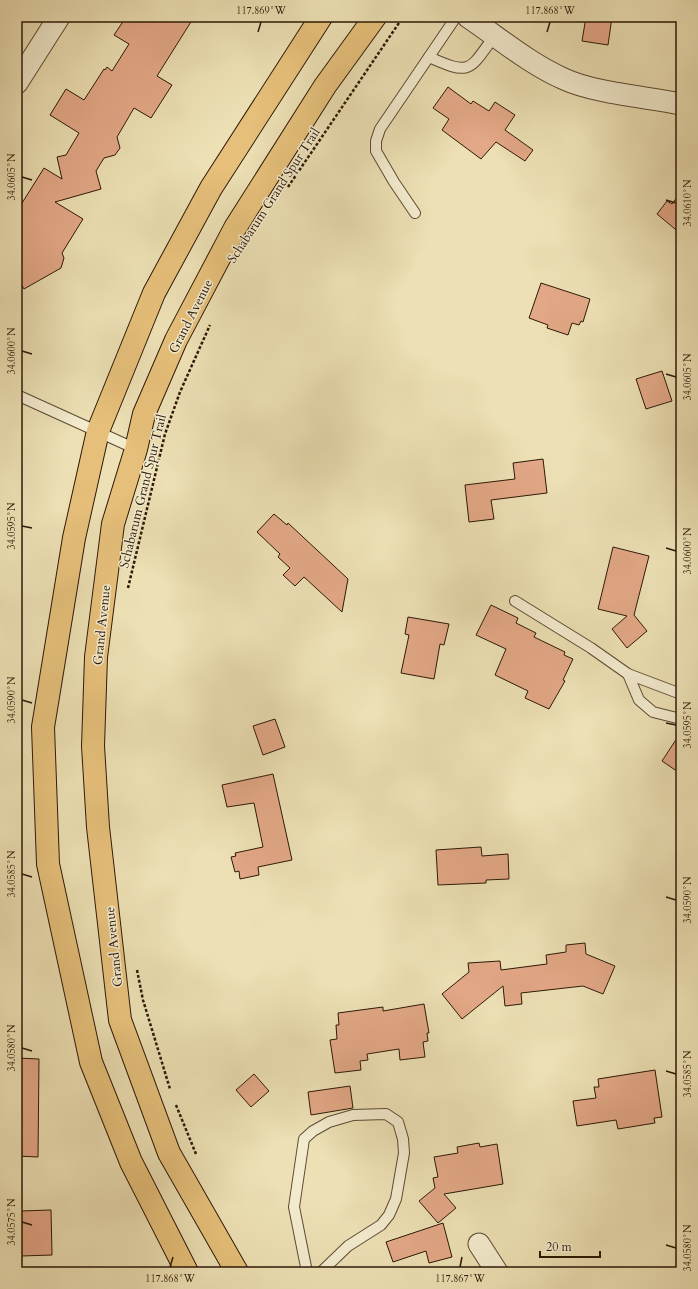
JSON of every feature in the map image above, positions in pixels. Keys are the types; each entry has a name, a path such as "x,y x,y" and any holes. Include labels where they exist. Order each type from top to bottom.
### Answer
{"main road":[{"path":"187,1272 131,1162 90,1062 48,864 43,728 74,538 98,431 154,293 211,188 321,17"},
{"name":"Grand Avenue","path":"237,1272 169,1153 120,1020 98,827 93,746 96,657 113,524 136,449 144,414 176,340 235,228 325,86 375,17"}],"street":[{"path":"20,73 59,17"},
{"path":"468,17 538,65 565,80 594,88 681,104"},
{"path":"479,1244 497,1272"}],"lane":[{"path":"415,213 394,182 376,151 376,141 380,130 456,17"},
{"path":"429,57 454,68 465,69 473,64 495,35"},
{"path":"17,395 136,449"},
{"path":"514,601 608,659 628,674 681,694"},
{"path":"628,674 639,700 653,712 681,719"},
{"path":"306,1272 294,1207 304,1139 329,1122 353,1115 386,1114 398,1122 403,1139 404,1154 396,1199 389,1215 381,1226 348,1246 321,1272"}],"path":[{"name":"Schabarum Grand Spur Trail","path":"285,192 403,17"},
{"name":"Schabarum Grand Spur Trail","path":"128,589 165,434 180,392 211,321"},
{"path":"136,962 143,1000 171,1094"},
{"path":"174,1101 197,1158"}],"building":[{"path":"126,17 194,17 157,76 172,85 151,118 134,108 117,137 120,148 115,155 104,158 96,171 101,189 55,202 83,219 62,253 64,258 61,268 24,289 17,277 17,211 44,168 62,179 57,157 66,155 79,133 50,115 66,89 84,100 104,69 105,70 107,67 112,71 129,44 114,35"},
{"path":"586,17 612,17 608,45 582,41"},
{"path":"448,87 471,104 473,101 489,111 495,102 515,115 505,130 533,150 525,161 496,142 481,159 442,130 449,119 433,108"},
{"path":"681,192 681,234 657,214 667,201 672,204"},
{"path":"541,283 590,299 583,322 581,321 579,325 572,323 568,335 547,328 548,325 529,318"},
{"path":"662,371 672,401 646,409 636,379"},
{"path":"543,459 547,493 491,500 494,519 469,522 465,485 515,479 513,463"},
{"path":"274,514 287,525 288,523 348,579 342,612 304,577 295,586 283,575 290,568 278,557 280,554 257,532"},
{"path":"613,547 649,556 634,615 647,631 627,648 612,629 627,616 598,609"},
{"path":"491,605 518,618 516,623 536,633 534,637 565,652 564,655 573,659 563,680 565,681 549,709 525,698 528,691 495,675 506,649 476,635"},
{"path":"408,617 449,624 444,645 440,644 434,679 401,673 409,635 405,634"},
{"path":"275,719 285,747 263,755 253,726"},
{"path":"681,732 681,774 662,761"},
{"path":"273,774 292,860 258,867 259,875 240,879 239,871 235,872 231,857 236,856 235,853 263,847 254,803 227,807 222,785"},
{"path":"481,847 482,856 508,854 509,879 486,880 486,883 438,885 436,850"},
{"path":"585,943 586,954 615,966 603,994 583,986 521,993 522,1004 505,1006 503,986 462,1019 442,994 469,972 468,963 500,961 501,970 547,964 546,955 566,952 566,945"},
{"path":"424,1004 429,1033 427,1033 428,1041 423,1042 425,1057 400,1060 399,1049 367,1054 368,1060 360,1061 361,1070 335,1073 330,1040 337,1039 336,1025 339,1025 338,1013 383,1007 383,1011"},
{"path":"17,1058 39,1059 38,1157 17,1156"},
{"path":"655,1070 662,1117 654,1118 655,1123 618,1129 616,1120 577,1126 573,1101 596,1098 594,1087 599,1087 598,1079"},
{"path":"254,1074 269,1091 251,1107 236,1090"},
{"path":"350,1086 353,1108 311,1115 308,1092"},
{"path":"479,1143 480,1147 497,1144 503,1184 444,1194 456,1208 438,1223 419,1201 435,1188 433,1178 438,1177 434,1157 458,1153 457,1147"},
{"path":"51,1210 52,1255 21,1256 20,1211"},
{"path":"443,1223 452,1257 429,1263 426,1251 393,1262 386,1242"}]}
